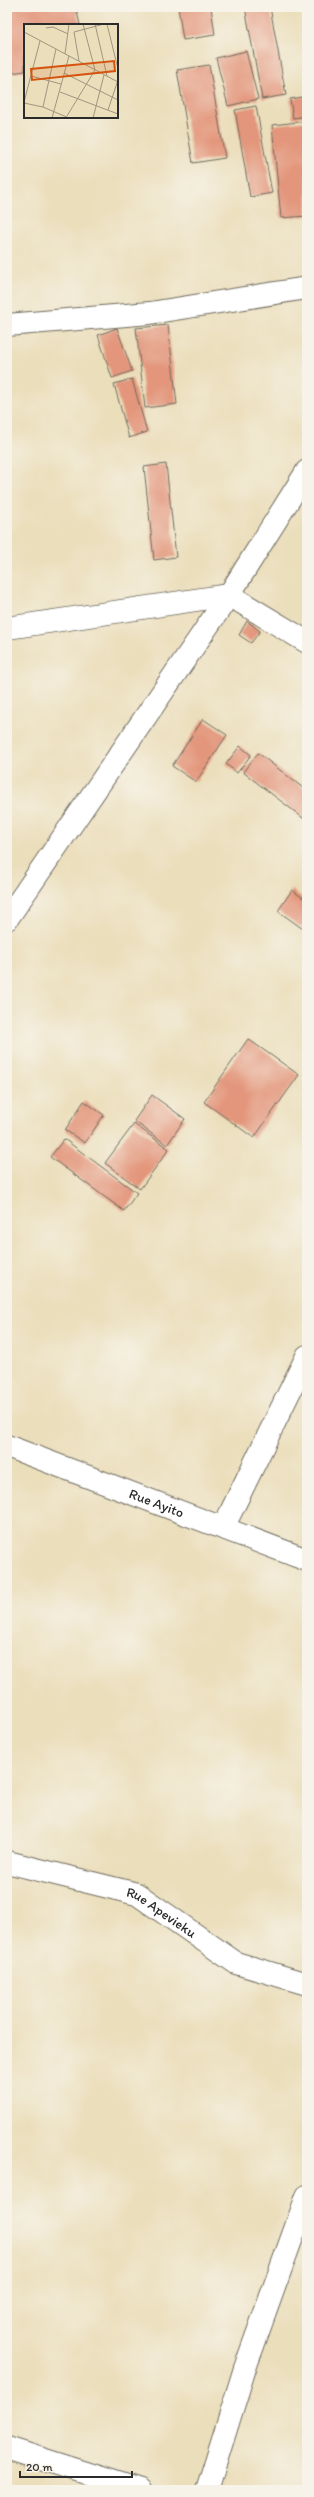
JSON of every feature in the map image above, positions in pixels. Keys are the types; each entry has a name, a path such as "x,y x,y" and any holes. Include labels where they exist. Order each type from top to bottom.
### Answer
{"street":[{"path":"7,325 150,313 307,288"},
{"path":"7,919 229,595 307,471"},
{"path":"7,628 229,595 307,642"},
{"path":"223,1528 307,1356"},
{"name":"Rue Ayito","path":"7,1446 307,1560"},
{"name":"Rue Apevieku","path":"7,1862 137,1894 236,1963 307,1984"},
{"path":"207,2490 245,2368 307,2196"},
{"path":"7,2448 140,2490"}],"building":[{"path":"19,7 76,7 80,24 24,24 24,71 12,73 7,52 7,10"},
{"path":"178,7 211,7 215,35 183,40"},
{"path":"245,7 270,7 286,95 262,99"},
{"path":"246,51 258,99 228,106 216,58"},
{"path":"209,65 225,158 193,163 177,70"},
{"path":"307,96 307,116 293,118 290,99"},
{"path":"256,106 272,193 250,197 235,110"},
{"path":"307,121 307,216 281,218 272,125"},
{"path":"168,325 177,404 145,408 136,328"},
{"path":"117,328 132,371 112,378 98,335"},
{"path":"132,379 147,432 129,438 114,384"},
{"path":"166,464 176,557 154,560 144,467"},
{"path":"247,621 260,631 251,643 239,635"},
{"path":"203,719 227,735 196,782 172,766"},
{"path":"240,746 251,755 237,773 226,764"},
{"path":"258,753 307,791 307,821 243,772"},
{"path":"292,890 307,901 307,924 303,929 278,911"},
{"path":"248,1039 299,1075 254,1138 204,1102"},
{"path":"152,1095 185,1119 167,1145 134,1121"},
{"path":"84,1101 104,1115 85,1143 65,1130"},
{"path":"134,1124 169,1149 140,1189 105,1163"},
{"path":"64,1139 137,1193 124,1211 50,1157"}]}
